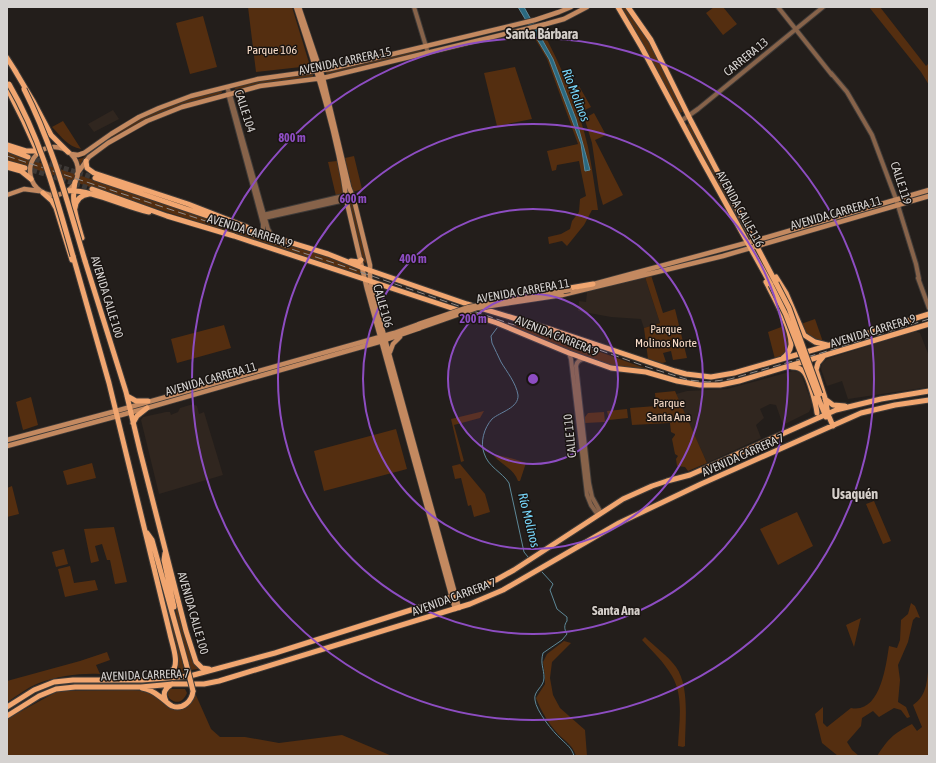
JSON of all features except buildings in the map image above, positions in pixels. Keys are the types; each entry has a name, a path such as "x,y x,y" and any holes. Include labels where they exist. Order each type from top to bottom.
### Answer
{"main road":[{"name":"CALLE 106","path":"296,7 319,71"},
{"name":"CALLE 106","path":"299,7 319,71 350,197 371,271 368,280"},
{"name":"AVENIDA CARRERA 15","path":"70,153 78,155 84,153 129,122 180,100 263,78 319,71 426,46 535,20 571,7"},
{"name":"AVENIDA CARRERA 15","path":"78,174 92,154 108,143 147,121 182,107 265,85 321,79 539,26 564,19 586,7"},
{"name":"AVENIDA CALLE 116","path":"618,7 642,48 748,243 761,261 789,308 818,395 823,401"},
{"name":"AVENIDA CALLE 116","path":"628,7 650,40 754,241 761,261"},
{"path":"487,31 473,36 472,38 474,40 489,38"},
{"name":"AVENIDA CALLE 100","path":"7,58 42,126 53,153 127,396 186,631 195,660 202,668 214,670"},
{"path":"14,69 34,100 51,136 70,153 76,163 78,174 75,182 73,202 82,238"},
{"path":"8,84 39,152"},
{"name":"AVENIDA CALLE 100","path":"8,84 24,111 42,153 109,383 145,530 153,554 176,664 171,672 154,679"},
{"path":"23,150 31,145 31,136"},
{"path":"7,145 23,150 39,152 57,147 70,153"},
{"path":"7,150 28,157"},
{"path":"31,179 31,164 39,152"},
{"path":"86,161 87,168 94,173 188,204 240,223 260,233"},
{"path":"7,162 25,168"},
{"path":"7,166 21,171 31,179 36,187 50,198 56,208 86,306"},
{"name":"AVENIDA CARRERA 9","path":"95,178 228,223 306,247 467,304 553,330 686,374 710,377 722,376 830,345 929,314"},
{"path":"67,191 75,182"},
{"path":"7,195 24,189 50,195 57,195 74,190"},
{"name":"AVENIDA CARRERA 9","path":"74,190 90,192 132,208 167,216 232,235 506,326 586,359 615,368 642,371 681,382 709,386 739,382 929,324"},
{"name":"AVENIDA CARRERA 11","path":"383,338 469,307 570,290 748,243 929,190"},
{"path":"75,211 75,204 78,199 90,192"},
{"name":"AVENIDA CARRERA 11","path":"130,410 148,402 383,338 477,308 562,295 757,247 929,196"},
{"name":"CALLE 106","path":"350,197 363,268 368,280 383,338 390,354 457,609"},
{"path":"342,260 357,262 361,260"},
{"path":"761,261 786,293 804,335 815,342 830,345"},
{"path":"761,261 790,338 790,350 782,359"},
{"path":"467,304 478,304 593,284"},
{"path":"384,348 372,341 377,332 380,328 394,333"},
{"name":"CALLE 106","path":"383,338 384,348 454,597"},
{"path":"390,354 393,344 400,338"},
{"name":"AVENIDA CARRERA 11","path":"7,440 130,410 148,408 372,341"},
{"path":"823,356 818,363 816,370 826,414 831,426"},
{"path":"787,368 797,368 805,373 815,401 817,413"},
{"name":"AVENIDA CARRERA 7","path":"7,707 34,690 54,682 74,680 154,679 190,676 275,652 454,597 496,580 514,570 623,499 652,486 667,480 690,475 826,414 850,406 881,399 929,391"},
{"path":"127,396 136,401 148,402"},
{"name":"AVENIDA CARRERA 7","path":"7,716 38,696 56,689 75,687 141,687 219,682 457,609 503,590 604,531 650,507 831,426 861,413 929,400"},
{"path":"823,401 835,408 850,406"},
{"path":"813,420 823,401"},
{"path":"133,424 140,413 148,408"},
{"name":"AVENIDA CARRERA 11","path":"7,446 117,413"},
{"path":"153,554 159,553 166,549"},
{"name":"AVENIDA CALLE 100","path":"166,549 164,560 178,632"},
{"name":"AVENIDA CALLE 100","path":"153,554 158,561 193,691 190,700 184,705 176,706 168,703"},
{"path":"168,703 165,699 165,692 167,687 173,684"},
{"path":"141,687 156,694 168,703"}],"street":[{"path":"414,7 428,53"},
{"name":"CALLE 119","path":"778,7 847,94 873,137 898,205 911,246 929,314"},
{"name":"CARRERA 13","path":"681,121 823,7"},
{"name":"CALLE 104","path":"227,87 263,217 268,231 272,236"},
{"path":"263,217 350,197"},
{"name":"CALLE 104","path":"260,233 263,228 263,217"},
{"name":"CALLE 110","path":"569,353 572,359 587,495 591,505 599,514"},
{"name":"CALLE 110","path":"586,359 580,360 576,366 589,483 592,497 599,514"}],"shaded area":[{"path":"113,110 119,119 94,132 88,124"},
{"path":"645,277 660,323 644,328 641,319 611,317 578,311 579,301 586,302 587,292"},
{"path":"915,331 920,333 929,356 929,387 848,399 842,381 827,386 821,369 822,364 827,359"},
{"path":"793,371 801,374 811,401 812,406 809,412 783,425 776,405 770,404 760,409 764,418 756,425 761,438 707,463 676,394 687,391 727,389"},
{"path":"193,404 197,406 199,414 204,412 223,475 159,494 141,420 143,417 166,412 170,412 171,415 178,412 180,408"}],"green space":[{"name":"Parque 106","path":"248,7 292,7 310,66 256,72"},
{"path":"620,7 626,7 649,40 684,111 680,113"},
{"path":"714,7 723,7 737,24 723,35 706,13"},
{"path":"869,7 880,7 926,66 929,63 929,85 921,72"},
{"path":"203,16 217,67 190,74 176,23"},
{"path":"542,30 563,72 580,117 588,147 598,210 592,210 584,225 567,246 562,241 549,244 548,237 561,234 570,229 572,221 579,212 580,199 586,196 579,161 557,165 556,170 552,171 547,151 578,144 547,59 531,32 533,32 549,59 581,144 585,171 590,170 576,119 553,59 538,31"},
{"path":"421,49 422,52 327,76 326,72"},
{"path":"515,67 532,119 497,126 484,73"},
{"path":"313,74 313,78 271,82 242,89 235,89 234,87 261,79"},
{"path":"579,86 591,107 583,111 574,89"},
{"path":"221,90 222,93 166,112 125,130 91,153 80,165 78,159 83,158 102,142 138,119 182,101"},
{"path":"594,113 606,135 595,140 623,195 603,205 599,191 592,143 585,120"},
{"path":"63,121 81,149 68,144 52,127"},
{"path":"690,123 751,238 747,240 685,126"},
{"path":"7,152 122,189 259,236 336,259 360,269 360,275 7,160"},
{"path":"354,156 362,189 353,192 345,158"},
{"path":"337,161 344,194 336,196 328,162"},
{"path":"353,200 367,263 363,262 348,201"},
{"name":"Parque Molinos Norte","path":"651,275 663,313 675,309 687,358 673,360 671,351 663,353 666,362 662,363 648,359 644,328 660,323 645,277"},
{"path":"815,319 823,342 810,336 801,324"},
{"path":"504,322 564,339 650,370 615,367 547,342"},
{"path":"224,325 231,348 177,363 171,339"},
{"path":"784,326 788,336 788,346 781,356 775,359 768,332"},
{"name":"Parque Santa Ana","path":"675,391 707,463 688,471 685,467 677,466 676,459 678,456 675,454 672,439 675,434 671,432 670,423 632,425 630,408 656,406 655,393"},
{"path":"31,397 38,425 23,430 16,402"},
{"path":"627,409 628,418 609,420 607,411"},
{"path":"484,411 480,418 454,425 464,461 461,462 451,419"},
{"path":"604,412 605,422 585,423 585,417 588,413"},
{"path":"396,429 407,469 324,491 314,451"},
{"path":"497,455 526,463 520,481 518,481 511,470 494,456"},
{"path":"92,463 96,478 67,485 63,471"},
{"path":"460,464 485,494 490,512 474,517 471,505 468,506 461,478 455,479 452,466"},
{"path":"12,486 19,514 7,517 7,488"},
{"path":"874,501 891,541 883,544 866,504"},
{"path":"797,512 813,546 778,565 760,529"},
{"path":"114,527 127,582 115,584 110,560 107,560 102,544 95,546 99,561 91,563 84,529"},
{"path":"64,549 68,564 56,567 52,552"},
{"path":"166,559 198,669 191,670 179,628"},
{"path":"156,564 185,672 173,674 176,670"},
{"path":"70,566 74,583 95,580 98,590 65,597 58,569"},
{"path":"911,603 915,606 920,618 916,617 913,620 908,642 898,665 900,680 898,702 906,707 910,717 907,718 901,710 894,708 879,717 873,711 862,718 861,726 847,742 852,750 859,756 838,756 822,743 815,714 823,707 823,723 827,727 851,708 861,708 869,704 880,687 889,646 897,648 900,640 901,620 908,614"},
{"path":"861,618 860,621 854,647 846,625"},
{"path":"645,637 669,659 676,667 680,675 686,705 685,746 683,747 678,746 680,710 676,684 665,666 642,640"},
{"path":"564,641 571,643 552,662 550,678 553,695 560,708 585,730 587,756 576,756 571,746 548,722 536,698 545,684 543,662 547,654"},
{"path":"107,652 110,660 96,665 100,674 85,674 54,678 31,687 7,702 7,681"},
{"path":"929,662 929,756 877,756 888,741 900,731 912,724 917,731 922,727 913,705 922,696 926,686"},
{"path":"169,689 185,689 187,693 184,699 177,702 169,698 167,693"},
{"path":"58,691 147,691 168,705 181,708 195,693 211,729 220,737 245,737 279,743 342,735 392,756 7,756 7,719"}],"water":[{"path":"518,7 524,7 553,59 576,119 590,170 585,171 581,144 549,59"}],"waterway":[{"name":"Río Molinos","path":"497,328 491,336 492,343 511,378 518,395 512,406 495,416 489,423 485,431 482,444 486,458 509,483 524,552 528,557"},
{"name":"Río Molinos","path":"542,572 553,584 550,590 557,609 567,617 565,624 567,634 562,640 543,653 542,660 544,681 536,694 535,700 538,710 545,721 571,749 574,756"}],"tunnel":[{"path":"28,157 95,178"},
{"path":"25,168 92,189"}],"railway":[{"path":"7,156 337,264 511,324 557,335 647,367 689,380 708,382 730,379 821,353 929,319"}],"district":[{"name":"Santa Bárbara","path":"542,34"},
{"name":"Usaquén","path":"855,494"},
{"name":"Santa Ana","path":"616,610"}]}
